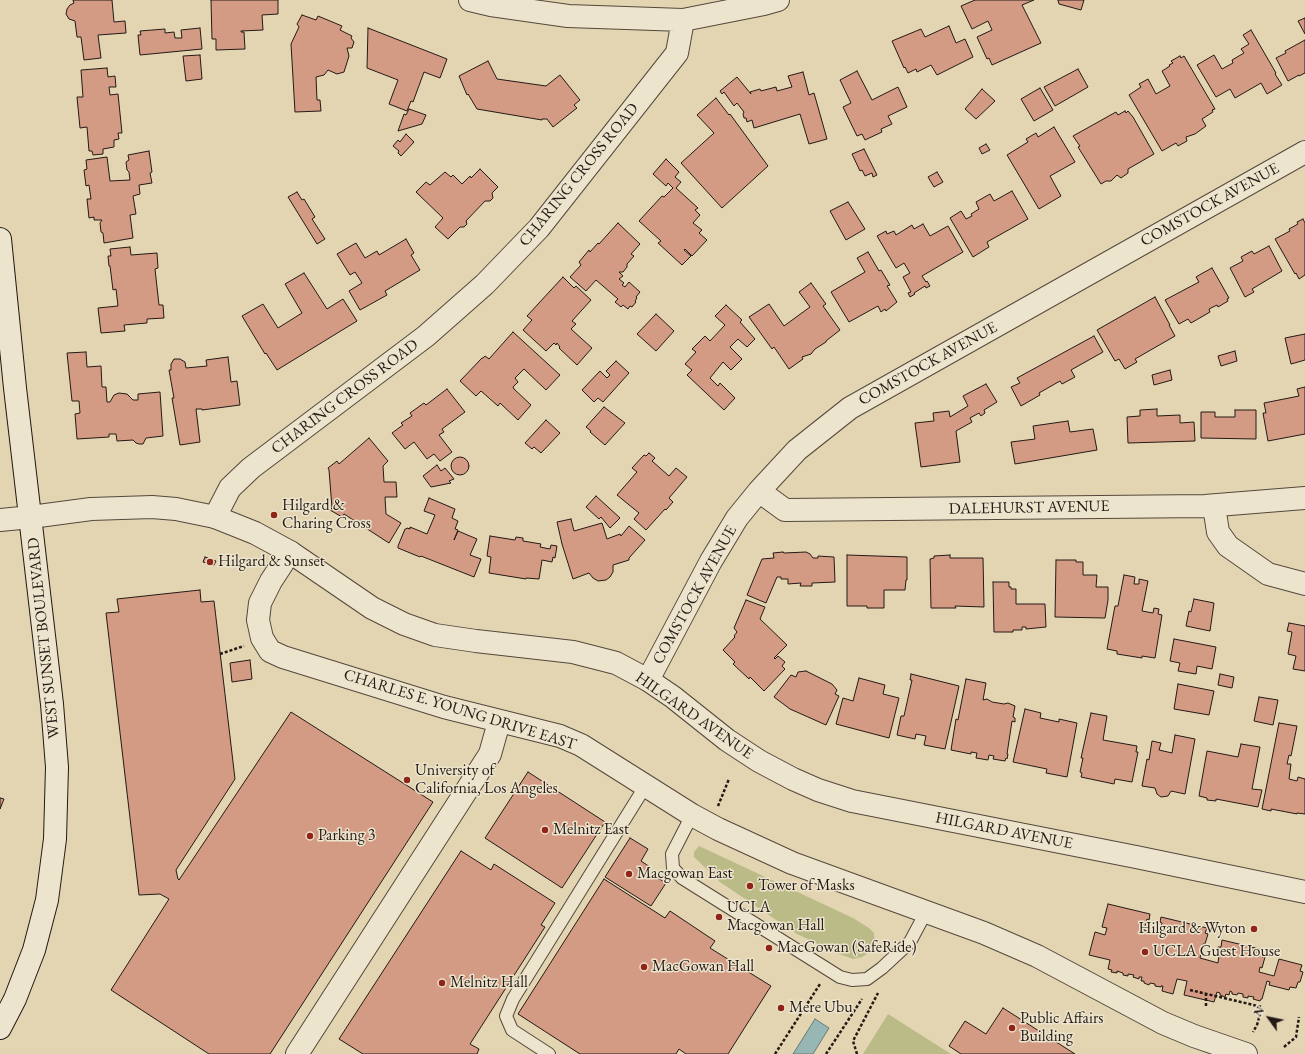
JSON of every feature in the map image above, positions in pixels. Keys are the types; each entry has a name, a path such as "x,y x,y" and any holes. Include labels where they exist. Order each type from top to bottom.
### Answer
{"street":[{"path":"470,0 491,5 568,16 683,20 778,0"},
{"name":"CHARING CROSS ROAD","path":"215,517 230,488 251,468 426,336 484,284 539,228 677,53 683,20"},
{"name":"COMSTOCK AVENUE","path":"648,680 711,561 737,518 759,491 797,450 850,408 1305,152"},
{"name":"WEST SUNSET BOULEVARD","path":"0,239 15,388 52,704 56,759 55,839 47,900 34,950 15,999 0,1028"},
{"name":"DALEHURST AVENUE","path":"759,491 785,510 1214,506 1305,498"},
{"name":"HILGARD AVENUE","path":"0,520 91,509 152,506 215,517 256,533 290,552 372,608 404,624 435,635 573,652 616,663 648,680 673,697 727,740 759,762 793,779 852,801 1305,892"},
{"path":"1214,506 1218,532 1228,546 1268,574 1305,584"},
{"name":"CHARLES E. YOUNG DRIVE EAST","path":"290,552 271,581 260,603 258,620 262,638 270,651 283,657 444,707 499,722 560,736 582,745 692,815 718,829 792,863 984,933 1037,956 1163,1023 1194,1036 1246,1054"},
{"path":"297,1054 490,754 499,722"}],"lane":[{"path":"549,1054 512,1030 506,1016 513,999 646,785"},
{"path":"692,815 672,854 674,868 682,878 828,971 840,977 852,980 867,979 882,968 910,942 926,912"}],"path":[{"path":"220,654 246,645"},
{"path":"716,811 730,779"},
{"path":"775,1054 828,971"},
{"path":"1190,990 1262,1007 1257,1025 1253,1032"},
{"path":"857,1054 853,1041 878,993"},
{"path":"1206,995 1206,1006"},
{"path":"826,1054 862,999"},
{"path":"1284,1047 1296,1037 1299,1017"}],"green space":[{"path":"699,846 853,918 874,933 875,943 870,952 862,957 853,959 797,934 720,882 694,857 694,852"},
{"path":"888,1014 951,1054 863,1054"}],"water":[{"path":"815,1019 829,1028 813,1054 793,1054"}],"building":[{"path":"73,0 112,0 114,22 125,21 126,33 98,35 101,58 84,60 81,37 77,37 75,21 69,19 66,14 67,9 74,3"},
{"path":"211,0 278,0 278,14 262,15 263,30 241,31 244,32 245,49 216,50 216,39 212,39"},
{"path":"975,0 1034,0 1022,5 1041,43 992,65 989,58 987,59 977,37 992,30 988,21 972,29 961,6"},
{"path":"1058,0 1084,0 1081,10 1059,4"},
{"path":"302,15 316,20 318,16 342,26 340,30 352,36 351,38 354,42 352,48 347,48 349,56 344,72 337,74 328,70 324,75 316,77 317,100 320,100 321,111 295,112 291,44 299,27 297,24"},
{"path":"1305,18 1305,34 1298,21"},
{"path":"949,26 956,43 965,39 973,57 937,75 931,65 917,72 916,69 908,73 905,67 904,68 892,41 921,29 925,37"},
{"path":"200,28 202,49 140,55 138,35 141,35 140,31 165,29 165,33 174,32 175,38 182,38 181,30"},
{"path":"368,28 447,59 440,78 424,72 413,102 411,101 407,111 389,104 398,80 367,68"},
{"path":"1251,30 1282,85 1267,94 1261,83 1235,98 1230,89 1216,97 1197,65 1214,55 1222,69 1233,63 1232,60 1244,53 1241,49 1249,44 1243,35"},
{"path":"1305,40 1305,73 1288,81 1276,58 1286,53 1285,51"},
{"path":"200,55 202,79 186,81 183,56"},
{"path":"1180,56 1181,58 1184,56 1215,109 1202,119 1206,126 1195,134 1186,137 1187,141 1178,146 1176,143 1162,151 1129,95 1141,87 1139,84 1148,79 1156,94 1170,86 1162,71 1173,63 1171,61"},
{"path":"488,61 497,79 546,86 560,75 580,100 574,105 577,108 553,127 547,119 542,120 477,109 468,94 467,95 459,76"},
{"path":"107,68 108,77 115,76 116,87 109,87 110,95 118,94 122,133 118,133 119,139 114,140 114,147 103,149 103,154 93,155 92,151 89,151 87,127 80,128 77,97 83,97 81,70"},
{"path":"1078,69 1088,87 1055,106 1044,87"},
{"path":"857,71 872,100 898,87 907,107 888,116 892,124 881,129 882,132 865,140 862,134 857,136 843,107 851,103 840,80"},
{"path":"803,72 809,95 814,93 827,139 809,144 800,114 754,128 752,120 747,122 746,118 744,118 744,112 737,103 734,106 724,92 722,94 720,91 737,77 751,94 750,92 760,89 761,91 776,87 777,91 792,87 788,76"},
{"path":"1040,88 1053,110 1034,121 1021,99"},
{"path":"982,89 995,101 976,119 965,109"},
{"path":"716,98 729,115 730,114 768,166 722,208 681,163 714,133 697,115"},
{"path":"409,109 426,115 422,124 398,131 404,114 406,115"},
{"path":"1125,111 1126,113 1128,111 1133,117 1154,154 1128,169 1128,173 1121,178 1117,175 1111,181 1106,181 1101,184 1078,147 1080,146 1073,136 1116,112 1118,115"},
{"path":"1054,127 1075,162 1050,176 1061,196 1039,209 1007,155 1028,142 1026,139 1036,133 1038,137"},
{"path":"406,134 414,142 401,156 398,153 399,151 393,146 398,140 400,142"},
{"path":"986,144 990,150 982,154 979,148"},
{"path":"864,149 877,175 873,177 872,173 865,176 862,170 860,171 852,154"},
{"path":"149,151 152,183 139,185 140,194 133,196 136,214 130,215 133,238 104,243 100,223 102,220 94,220 94,217 89,218 87,199 91,199 89,185 86,186 84,170 87,169 86,160 107,157 110,181 130,180 126,162 129,160 128,155"},
{"path":"666,159 679,172 675,177 681,182 676,188 698,208 695,210 700,215 693,223 702,230 699,233 707,240 692,256 685,249 684,250 691,256 682,265 658,243 661,241 639,221 662,196 664,197 673,188 668,183 666,186 653,174"},
{"path":"480,169 498,187 492,193 493,198 490,201 485,201 466,221 467,224 464,227 460,227 448,239 435,227 443,218 416,192 426,182 430,185 445,172 451,177 453,175 462,184"},
{"path":"937,172 943,182 934,187 928,177"},
{"path":"1012,191 1028,219 987,242 989,247 973,257 950,218 961,211 966,219 972,216 971,214 979,209 976,202 990,194 994,201"},
{"path":"297,192 302,200 304,199 315,217 312,219 325,239 317,244 288,197"},
{"path":"848,202 865,229 846,240 830,211"},
{"path":"1303,219 1305,223 1305,275 1299,279 1275,239 1290,231 1289,229"},
{"path":"618,223 640,244 631,254 634,256 627,264 627,267 623,272 619,272 623,276 619,279 624,283 622,285 625,287 629,282 640,292 636,297 636,302 628,309 623,305 621,307 615,302 618,299 596,280 586,291 570,277 581,265 579,262 589,250 590,252 598,243 599,244"},
{"path":"923,224 930,236 948,226 963,252 922,276 930,286 926,288 925,286 910,297 908,293 911,292 903,277 910,273 904,263 896,268 877,236 886,231 887,234 894,231 896,235 912,225 914,229"},
{"path":"406,239 414,253 411,255 420,270 385,291 387,295 360,310 349,291 362,283 355,272 350,275 337,254 356,243 365,258 377,251 379,255"},
{"path":"1269,246 1282,271 1252,289 1254,292 1245,297 1230,268 1243,261 1241,257 1252,251 1254,254"},
{"path":"130,247 131,255 157,253 158,268 155,269 159,305 163,305 164,318 147,319 147,323 124,325 125,331 101,333 98,308 118,306 116,289 113,290 109,266 108,256 111,256 110,249"},
{"path":"868,252 879,271 881,270 890,285 887,286 897,302 886,311 885,309 881,312 878,306 849,322 831,292 865,272 857,258"},
{"path":"1212,268 1229,298 1227,299 1228,301 1218,307 1217,305 1209,309 1210,312 1191,323 1188,319 1179,324 1165,300 1199,282 1196,277"},
{"path":"304,273 327,309 343,299 357,321 277,370 266,353 265,354 242,316 263,304 278,328 302,313 285,284"},
{"path":"563,277 574,288 576,286 591,300 572,321 576,324 571,329 592,348 577,365 559,348 560,347 557,343 556,345 554,343 546,351 523,330 532,320 527,316"},
{"path":"811,283 826,304 823,306 840,330 815,349 811,354 802,357 803,359 789,369 774,347 772,349 749,317 769,304 784,326 810,307 799,292"},
{"path":"1155,297 1175,336 1135,359 1137,362 1125,369 1119,359 1115,361 1097,330"},
{"path":"726,305 742,320 740,322 755,339 747,347 738,339 730,347 742,359 731,370 723,362 710,378 718,386 720,383 735,398 724,410 687,375 692,370 685,364 696,352 692,349 705,336 710,341 725,325 715,316"},
{"path":"656,314 674,331 656,351 637,334"},
{"path":"513,332 560,375 546,390 524,369 515,378 518,382 513,387 514,389 531,405 518,420 500,403 498,406 481,391 476,396 460,381 482,358 485,356 489,359"},
{"path":"1305,334 1305,360 1291,364 1285,338"},
{"path":"1094,336 1103,352 1071,370 1075,377 1062,384 1060,381 1039,393 1040,395 1021,406 1011,387 1020,383 1017,378"},
{"path":"1235,351 1237,361 1221,366 1218,356"},
{"path":"86,352 87,367 101,366 102,387 106,387 107,402 110,402 114,395 119,393 127,394 133,400 138,400 138,394 160,392 163,436 146,438 143,444 136,443 133,440 117,441 116,434 109,434 109,437 77,439 75,414 80,413 79,401 72,401 67,353"},
{"path":"228,357 231,382 237,381 240,405 202,410 196,409 200,442 180,445 172,398 174,398 169,370 171,370 171,364 174,359 180,359 185,362 186,368 207,366 206,360"},
{"path":"616,361 629,373 603,402 598,398 594,402 582,390 600,371 607,378 610,375 606,371"},
{"path":"1170,370 1172,380 1154,385 1152,375"},
{"path":"986,384 997,402 984,410 985,413 981,416 979,413 970,418 972,422 956,431 960,462 921,467 915,423 934,421 933,413 949,411 950,417 968,406 963,396"},
{"path":"1305,387 1305,434 1268,441 1263,413 1266,413 1264,403 1299,396 1297,389"},
{"path":"447,389 465,412 442,429 444,432 439,435 452,452 440,461 434,454 427,459 414,442 405,449 392,433 403,425 401,423 412,416 410,413 424,403 426,405"},
{"path":"604,407 625,423 605,445 586,427"},
{"path":"1157,409 1157,416 1180,415 1180,423 1194,422 1195,441 1128,443 1127,417 1140,416 1140,410"},
{"path":"1235,410 1256,410 1256,439 1201,438 1201,412 1215,412 1215,417 1235,417"},
{"path":"546,420 560,433 541,453 534,447 532,449 525,443"},
{"path":"1068,421 1070,432 1093,429 1097,450 1015,464 1011,442 1035,439 1033,426"},
{"path":"369,438 388,461 383,466 384,482 396,482 397,497 385,497 386,514 401,523 389,543 344,514 342,517 330,510 332,508 328,468 337,461 339,464"},
{"path":"649,453 655,458 652,461 669,476 676,468 687,477 669,498 673,502 646,530 634,519 639,513 617,495 637,472 632,468 644,455 646,456"},
{"path":"460,457 466,460 469,466 466,472 460,475 454,472 451,466 454,460"},
{"path":"437,465 441,471 445,468 454,479 449,481 451,483 431,487 423,476"},
{"path":"596,496 620,518 610,528 601,517 599,519 586,507"},
{"path":"429,498 455,509 452,518 458,521 455,529 458,530 454,540 458,531 477,539 470,555 481,559 474,577 398,548 405,529 407,528 410,529 410,527 427,534 435,515 424,511"},
{"path":"571,519 574,531 602,523 607,539 620,534 621,536 629,526 645,540 629,558 629,560 613,565 613,572 606,580 598,581 589,573 573,579 557,522"},
{"path":"490,536 515,540 516,537 523,538 523,541 541,544 540,547 550,549 551,545 557,546 555,558 553,557 552,562 542,560 539,579 526,579 489,573 491,557 487,556"},
{"path":"806,552 813,558 818,558 818,556 834,557 835,582 812,583 812,586 800,586 801,583 788,584 788,579 781,579 781,577 777,577 766,603 747,595 762,559 774,558 773,553"},
{"path":"847,555 907,557 907,580 905,590 884,590 884,608 847,606"},
{"path":"950,555 950,558 983,558 984,607 955,606 956,608 931,608 930,559 934,558 934,556"},
{"path":"205,557 216,561 214,565 203,562"},
{"path":"1056,560 1076,560 1076,562 1083,562 1083,575 1097,575 1096,587 1108,587 1108,600 1105,618 1055,617"},
{"path":"1124,575 1135,577 1134,584 1139,584 1139,579 1148,581 1142,611 1153,613 1154,608 1159,609 1158,614 1162,615 1155,658 1142,656 1142,658 1117,654 1117,651 1107,649 1115,606 1118,606"},
{"path":"993,582 1009,582 1009,587 1011,587 1011,589 1016,589 1016,604 1045,604 1046,627 1026,629 1026,627 1022,627 1022,630 1013,630 1013,632 994,632"},
{"name":"Parking 3","path":"200,590 201,602 214,601 235,779 176,870 179,880 291,712 433,802 270,1054 209,1054 111,990 169,899 160,894 139,895 106,613 119,612 117,599"},
{"path":"1194,599 1214,603 1210,631 1186,626 1189,611 1191,612"},
{"path":"746,600 765,607 760,619 787,645 774,658 775,659 778,656 785,662 782,666 785,669 764,691 750,677 749,679 733,664 735,662 723,650 735,637 734,636 737,632 734,628"},
{"path":"1289,623 1305,626 1305,671 1293,669 1296,656 1288,654 1292,632 1287,631"},
{"path":"1174,639 1216,647 1212,669 1197,666 1196,674 1178,671 1180,663 1170,661"},
{"path":"250,660 252,679 232,682 230,663"},
{"path":"806,671 832,684 837,690 835,694 839,696 826,725 790,709 774,697 791,675 796,677 798,672"},
{"path":"911,674 959,686 945,749 924,745 926,736 916,734 915,739 897,735 901,716 904,716 912,680 910,680"},
{"path":"1220,674 1234,677 1232,688 1218,685"},
{"path":"859,678 885,685 883,694 899,698 889,738 836,724 843,698 853,701"},
{"path":"966,679 986,683 983,700 987,699 992,702 1004,704 1008,703 1015,706 1013,717 1015,718 1015,722 1012,721 1008,754 1005,761 993,759 994,756 989,755 988,760 976,758 977,753 971,752 971,754 951,750 956,719 958,720"},
{"path":"1178,684 1214,691 1209,715 1174,709"},
{"path":"1259,697 1278,700 1273,725 1254,721"},
{"path":"1025,709 1041,713 1040,718 1059,722 1059,719 1077,723 1067,777 1046,773 1047,769 1013,762"},
{"path":"1091,713 1107,716 1103,740 1137,746 1136,752 1138,752 1132,782 1115,779 1114,784 1081,777 1082,773 1080,772 1083,758 1081,758"},
{"path":"1279,723 1297,726 1291,756 1289,755 1287,764 1291,764 1289,779 1297,781 1298,777 1305,779 1305,814 1262,809"},
{"path":"1175,735 1195,739 1185,794 1171,791 1168,796 1161,797 1157,794 1155,788 1142,786 1147,759 1149,760 1152,741 1161,743 1159,750 1172,753"},
{"path":"1241,744 1260,747 1252,789 1262,790 1258,807 1216,799 1216,801 1207,800 1207,798 1199,796 1207,751 1238,757"},
{"name":"Melnitz East","path":"528,772 605,822 562,888 485,838"},
{"path":"0,798 4,799 0,809"},
{"name":"Macgowan East","path":"630,838 648,849 641,861 650,867 648,872 666,883 651,906 605,877"},
{"name":"Melnitz Hall","path":"461,851 491,870 494,864 555,903 541,925 545,927 470,1044 479,1049 477,1054 363,1054 339,1039"},
{"name":"MacGowan Hall","path":"604,879 665,918 670,911 715,941 710,948 771,986 728,1054 686,1054 679,1049 676,1054 580,1054 518,1014"},
{"name":"UCLA Guest House","path":"1108,904 1150,914 1144,930 1162,935 1162,923 1160,922 1161,917 1207,928 1205,933 1208,934 1205,944 1203,944 1200,958 1218,963 1218,947 1221,947 1222,940 1264,950 1262,957 1265,957 1262,968 1260,967 1259,972 1274,976 1279,959 1302,965 1300,971 1303,972 1300,982 1298,982 1296,988 1290,987 1289,990 1269,985 1270,982 1267,981 1262,999 1260,1001 1253,999 1254,997 1243,997 1243,994 1232,994 1230,991 1229,995 1226,994 1225,997 1217,992 1214,1002 1184,995 1187,981 1177,979 1173,994 1162,991 1163,986 1161,987 1155,986 1155,984 1150,983 1149,985 1144,983 1144,981 1141,981 1142,977 1139,977 1139,979 1133,977 1134,975 1123,975 1123,973 1117,971 1117,973 1111,972 1112,970 1108,969 1110,960 1089,955 1095,932 1105,935 1107,928 1102,927"},
{"name":"Public Affairs Building","path":"1003,1008 1075,1054 961,1054 949,1046 965,1021 986,1034"}],"place":[{"name":"Hilgard & Charing Cross","path":"274,515"},
{"name":"Hilgard & Sunset","path":"210,562"},
{"name":"University of California, Los Angeles","path":"407,780"},
{"name":"Melnitz East","path":"545,830"},
{"name":"Parking 3","path":"310,836"},
{"name":"Macgowan East","path":"629,874"},
{"name":"Tower of Masks","path":"750,886"},
{"name":"UCLA Macgowan Hall","path":"719,917"},
{"name":"Hilgard & Wyton","path":"1254,929"},
{"name":"MacGowan (SafeRide)","path":"769,948"},
{"name":"UCLA Guest House","path":"1145,952"},
{"name":"MacGowan Hall","path":"644,967"},
{"name":"Melnitz Hall","path":"442,983"},
{"name":"Mere Ubu","path":"781,1008"},
{"name":"Public Affairs Building","path":"1012,1028"}]}
